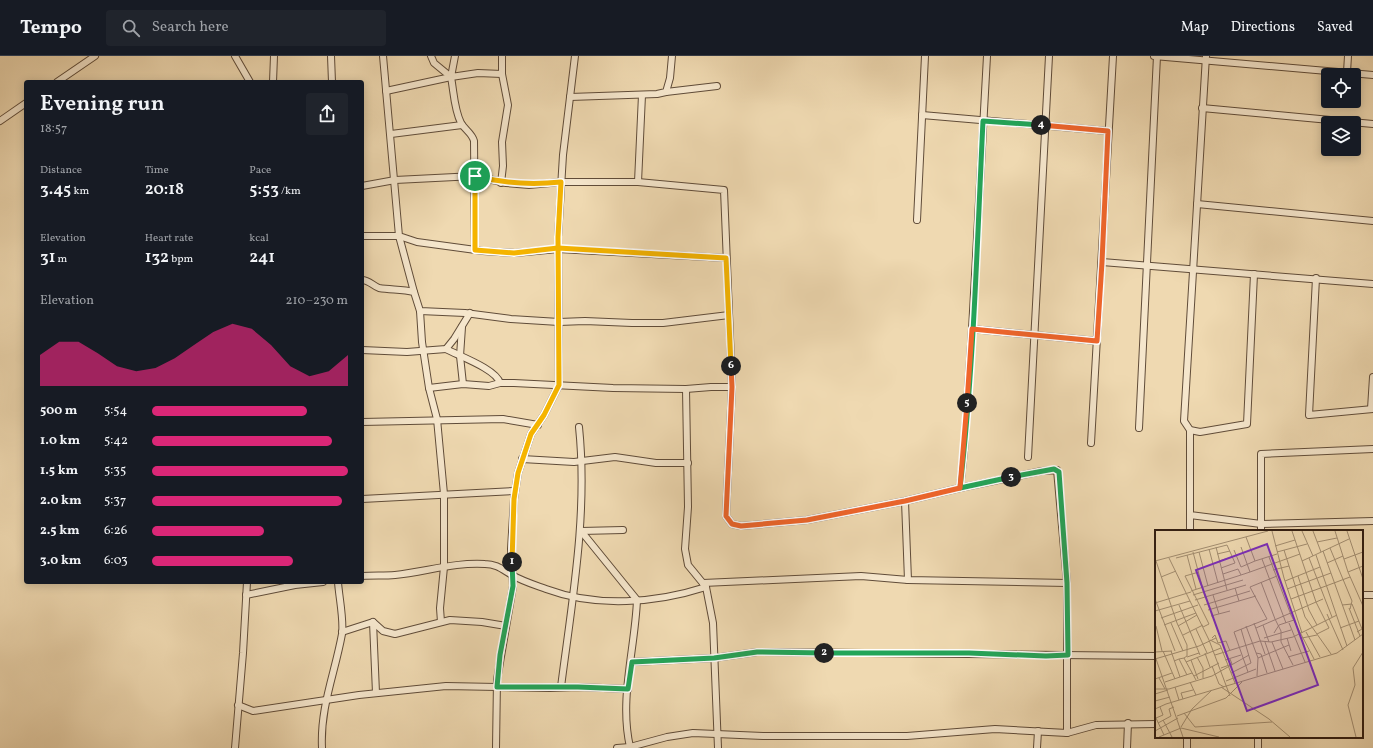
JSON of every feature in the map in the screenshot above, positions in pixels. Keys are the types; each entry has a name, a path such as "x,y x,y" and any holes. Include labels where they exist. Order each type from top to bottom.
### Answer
{"street":[{"path":"60,80 95,56"},
{"path":"235,56 249,80"},
{"path":"273,80 274,56"},
{"path":"331,56 332,80"},
{"path":"383,56 399,236 420,310 429,388 437,419 444,494 444,567 440,608 441,622"},
{"path":"431,56 434,63 451,77"},
{"path":"454,56 451,77 455,110 462,125 473,136 475,176 475,250"},
{"path":"501,182 503,166 502,142 508,105 502,74 502,56"},
{"path":"496,748 497,687 513,586 511,548 515,491 522,459 531,434 538,425 559,385 558,248 561,182 575,56"},
{"path":"666,92 670,78 672,56"},
{"path":"917,220 925,56"},
{"path":"960,488 964,451 972,329 987,56"},
{"path":"1028,457 1049,56"},
{"path":"1092,443 1113,56"},
{"path":"1154,56 1206,58 1321,69"},
{"path":"1139,428 1157,56"},
{"path":"1347,68 1348,56"},
{"path":"1190,530 1190,430 1184,421 1192,269 1206,58"},
{"path":"386,91 451,77 478,73 502,74"},
{"path":"1361,73 1373,74"},
{"path":"570,97 642,95 717,86"},
{"path":"638,182 642,95"},
{"path":"0,121 24,104"},
{"path":"1202,108 1373,124"},
{"path":"922,115 1108,131"},
{"path":"391,134 462,125"},
{"path":"364,186 395,180 475,176 501,182 529,185 561,182 638,182 724,190 732,387 726,516 732,524 741,526 807,520 905,501 1042,471 1057,470 1067,583 1067,733"},
{"path":"1197,204 1373,221"},
{"path":"364,236 399,236 417,242 475,250 514,253 558,248 726,258"},
{"path":"1102,262 1316,278 1373,284"},
{"path":"1190,430 1200,432 1247,424 1254,274"},
{"path":"1316,278 1309,414 1372,409 1373,377"},
{"path":"364,280 378,288 401,289 414,292"},
{"path":"420,310 470,313 511,319 559,322 585,320 663,323 729,315"},
{"path":"446,349 470,313"},
{"path":"462,326 460,356 464,384"},
{"path":"972,329 1097,341"},
{"path":"364,350 406,352 446,349 489,370 499,379 500,383"},
{"path":"429,388 464,384 489,386 500,383 613,388 686,389 732,387"},
{"path":"686,389 688,463 686,549 688,565 705,585 712,623 716,733 718,748"},
{"path":"364,422 437,419 504,419 538,425"},
{"path":"561,687 581,531 583,461 580,427"},
{"path":"1261,528 1261,454 1373,450"},
{"path":"522,459 551,462 583,461 615,457 656,463 688,463"},
{"path":"364,499 515,491"},
{"path":"905,501 908,580"},
{"path":"1190,515 1261,528 1373,521"},
{"path":"581,531 623,530"},
{"path":"581,531 637,600 632,662 626,703 627,734 630,747"},
{"path":"364,576 395,575 444,567 486,564 501,567 513,576 572,597 617,601 678,596 705,585 861,576 908,580 1067,583"},
{"path":"235,748 243,653 246,584"},
{"path":"246,595 304,584"},
{"path":"322,748 321,727 325,700 342,632 338,584"},
{"path":"373,622 383,631 395,634 450,620 482,622 506,626"},
{"path":"342,632 373,622"},
{"path":"373,622 376,693"},
{"path":"632,662 714,658 757,652 1155,656"},
{"path":"238,705 253,711 376,693 446,686 628,689"},
{"path":"1127,748 1128,723"},
{"path":"617,748 630,747 673,736 693,733 763,736 907,736 995,729 1067,733 1096,725 1128,723 1155,724"},
{"path":"1037,748 1038,731"}],"route":[{"path":"475,176 475,250 514,253 558,248 726,258 732,387 726,516 732,524 741,526 807,520 905,501 960,488 964,451 967,413 972,329 1097,341 1108,131 983,121 972,329 964,451 960,488 1054,469 1059,472 1059,494 1067,583 1068,655 1046,656 969,653 757,652 714,658 632,662 628,689 578,687 497,687 500,655 513,586 511,548 514,499 518,473 531,434 544,415 559,385 559,322 558,248 558,237 561,182 529,185 494,181 475,176"}]}
